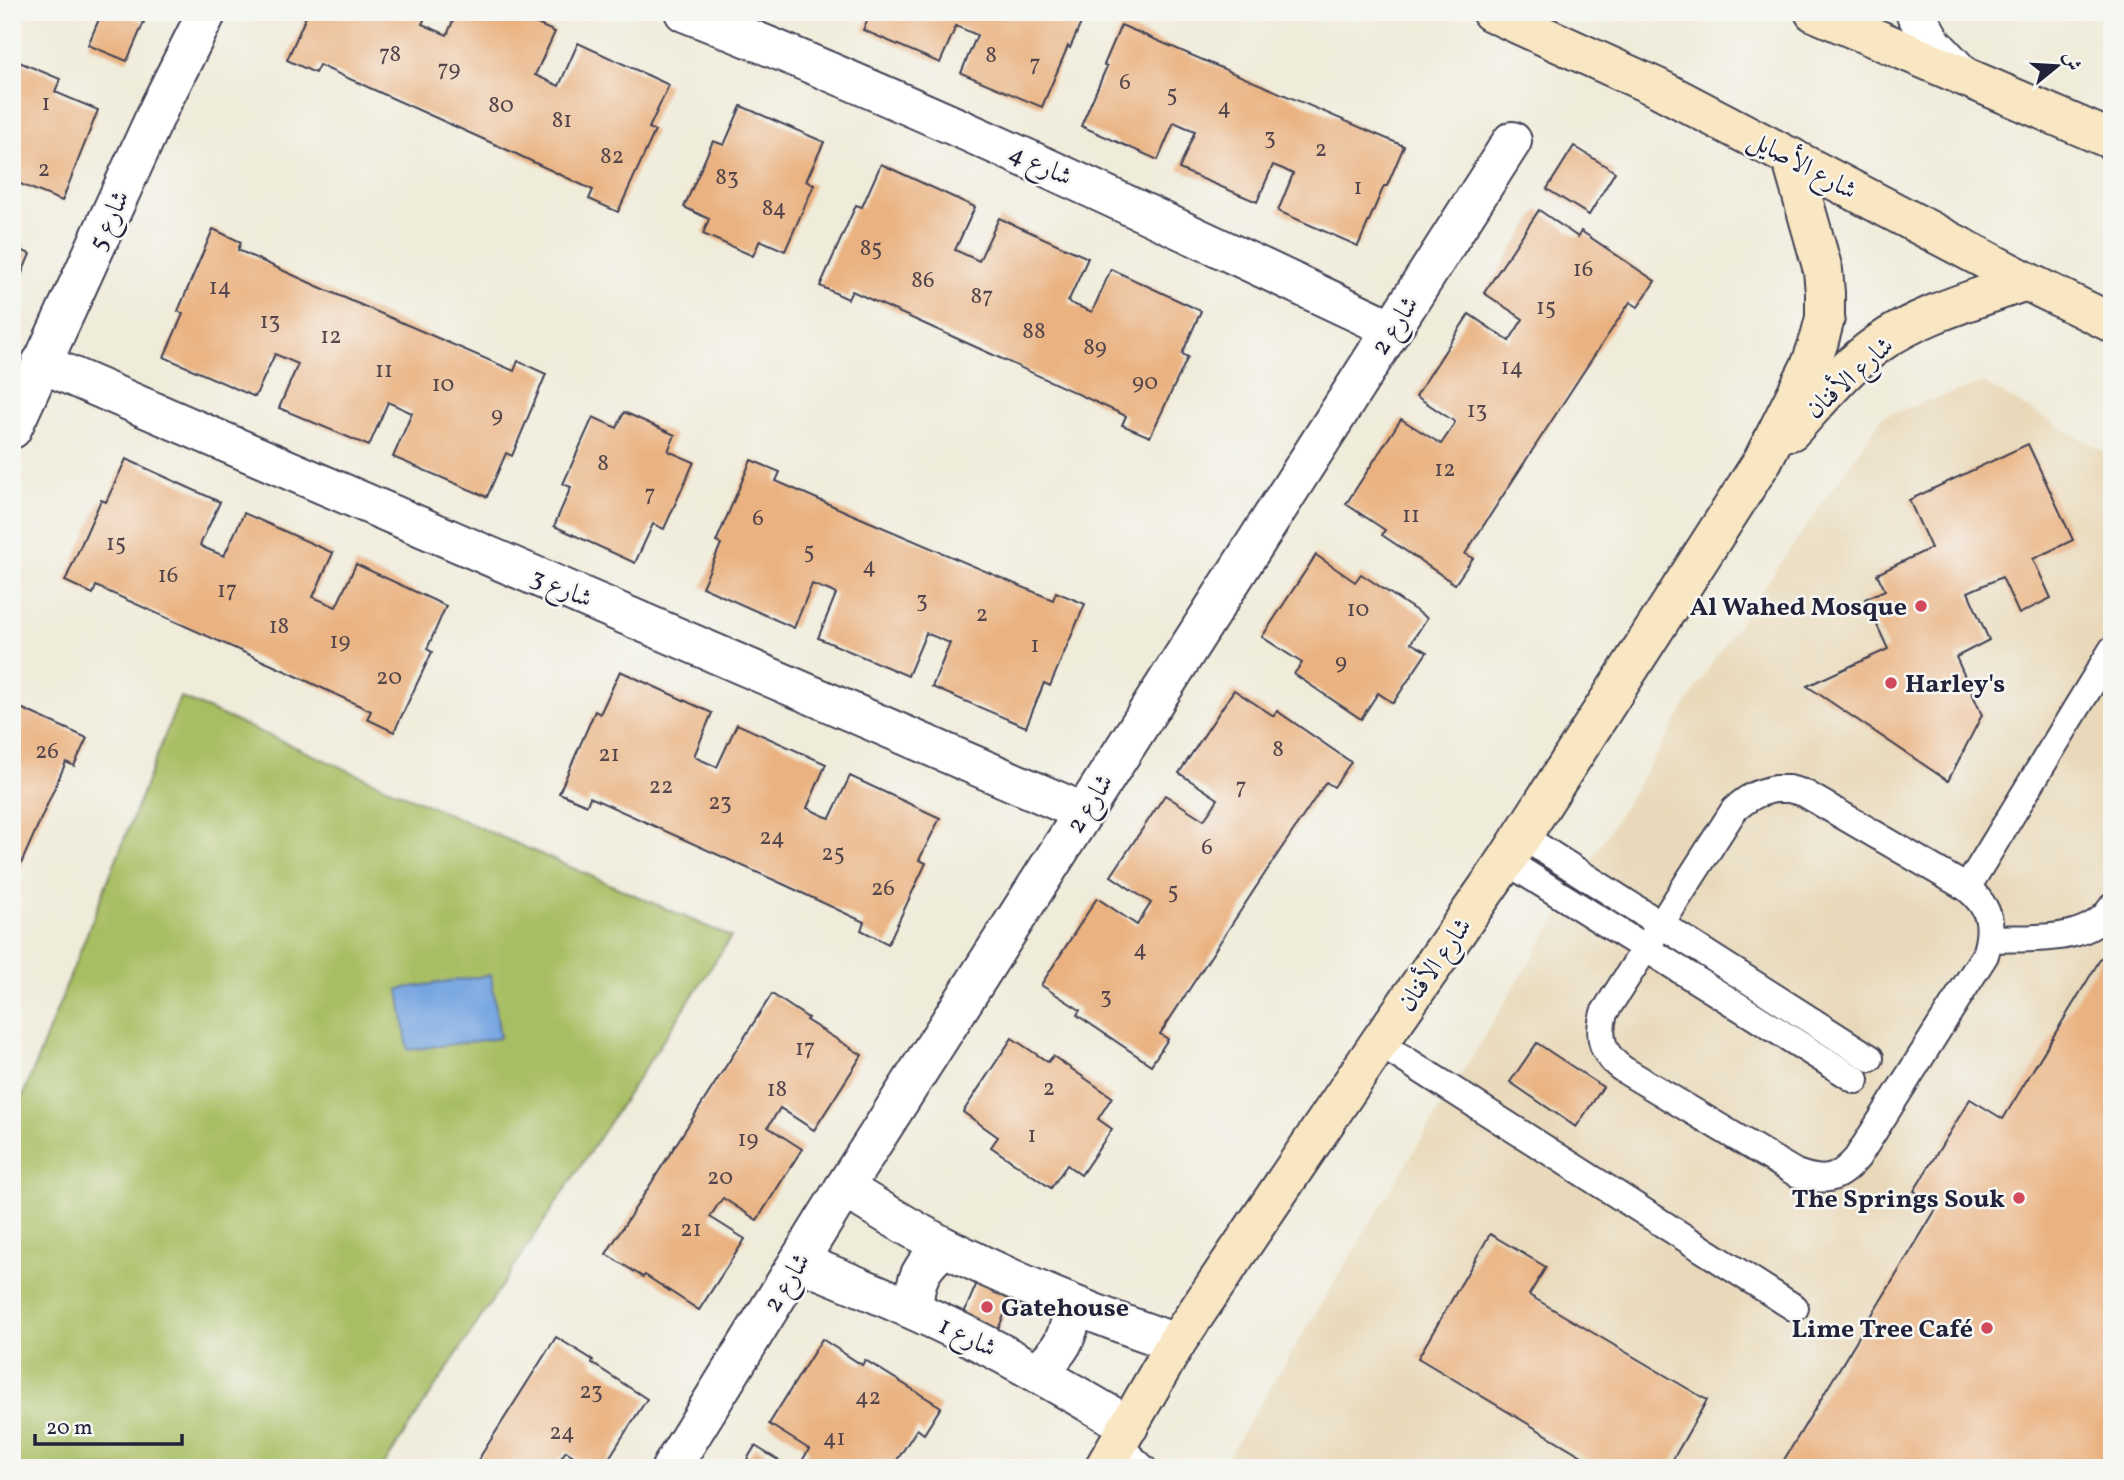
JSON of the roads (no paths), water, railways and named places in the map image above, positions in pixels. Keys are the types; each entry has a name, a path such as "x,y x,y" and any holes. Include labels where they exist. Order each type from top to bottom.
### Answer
{"street":[{"name":"شارع 5","path":"12,429 160,106 207,12"},
{"name":"شارع 4","path":"684,12 1019,154 1392,329"},
{"name":"شارع الأصايل","path":"1491,12 1658,88 2026,281 2112,323"},
{"path":"1814,12 2112,140"},
{"path":"1915,12 1932,43 1962,75"},
{"name":"شارع 2","path":"671,1468 844,1188 1512,141"},
{"name":"شارع الأفنان","path":"1124,1452 1176,1343 1514,849 1762,460 1811,364 1825,318 1823,270 1791,157"},
{"name":"شارع الأفنان","path":"1762,460 1849,369 1878,344 1938,313 2026,281"},
{"name":"شارع 3","path":"41,363 1083,812"},
{"path":"844,1188 945,1247 1073,1306 1176,1343"},
{"path":"914,1310 914,1292 919,1273 930,1259 945,1247"},
{"name":"شارع 1","path":"799,1262 914,1310 1037,1372 1124,1452"},
{"path":"1037,1372 1052,1360 1064,1344 1073,1306"}],"lane":[{"path":"1967,888 2112,650"},
{"path":"1774,789 1804,793 1967,888 1986,908 1990,921 1990,939 1985,955 1857,1158 1846,1171 1830,1179 1813,1179 1796,1173 1613,1063 1605,1052 1601,1039 1604,1013 1734,810 1759,792 1774,789"},
{"path":"1514,849 1660,924 1870,1058"},
{"path":"1514,849 1645,948 1856,1080"},
{"path":"1990,939 2076,933 2093,925 2112,906"},
{"path":"1379,1043 1796,1308"}],"water":[{"path":"491,975 500,1038 408,1050 399,989"}],"place":[{"name":"Al Wahed Mosque","path":"1921,606"},
{"name":"Harley's","path":"1891,683"},
{"name":"The Springs Souk","path":"2019,1198"},
{"name":"Gatehouse","path":"987,1307"},
{"name":"Lime Tree Café","path":"1987,1328"}]}
